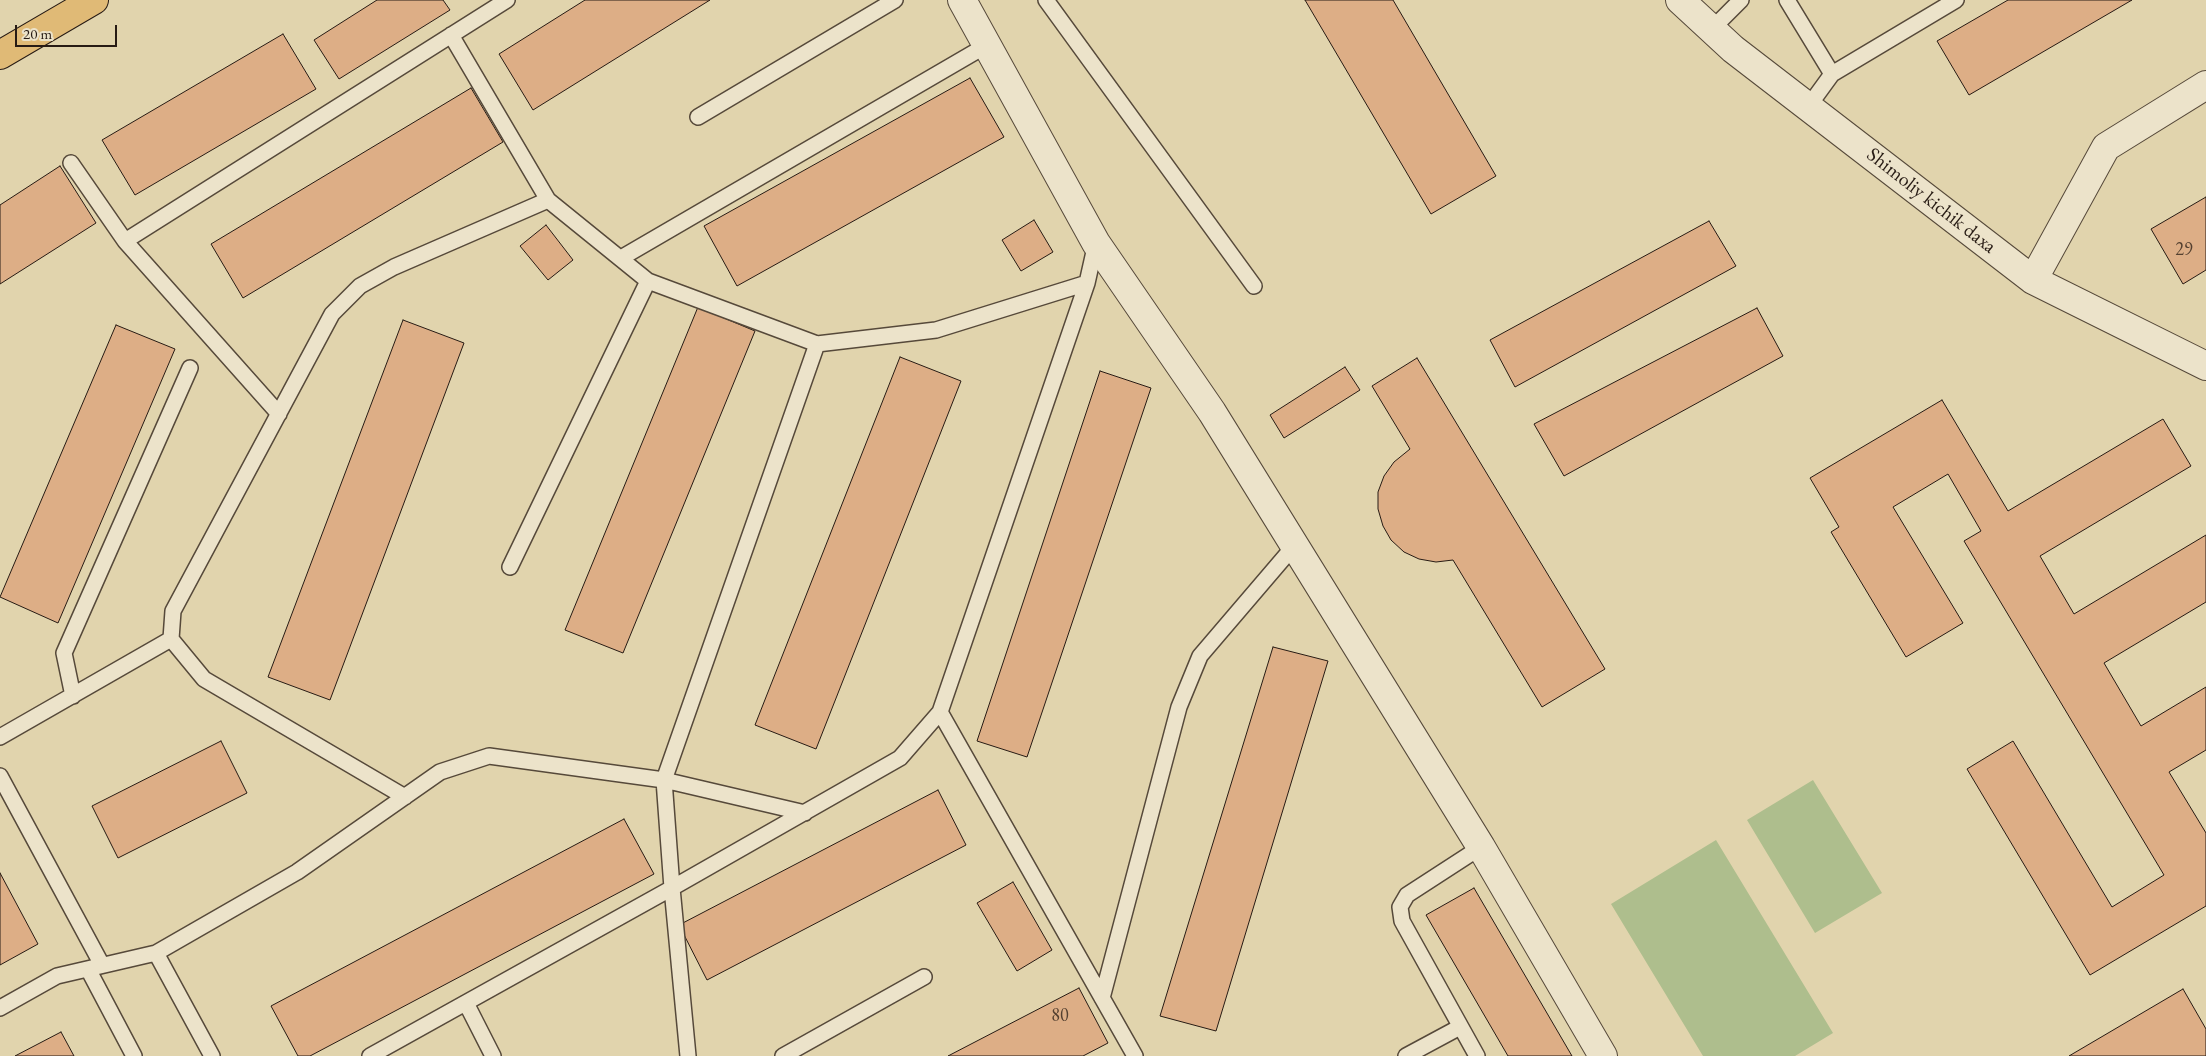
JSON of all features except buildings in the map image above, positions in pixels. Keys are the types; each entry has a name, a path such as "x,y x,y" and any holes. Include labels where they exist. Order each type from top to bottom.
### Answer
{"main road":[{"path":"0,55 94,0"}],"street":[{"path":"962,0 1096,243 1212,412 1481,847 1603,1056"},
{"name":"Shimoliy kichik daxa","path":"1680,0 1733,49 2033,280 2206,366"},
{"path":"2033,280 2106,147 2206,85"}],"lane":[{"path":"125,241 506,0"},
{"path":"698,117 896,0"},
{"path":"1046,0 1254,286"},
{"path":"1712,30 1742,0"},
{"path":"1787,0 1832,74"},
{"path":"1808,107 1832,74 1956,0"},
{"path":"451,35 548,200 648,281 817,344 936,330 1087,283"},
{"path":"621,258 987,45"},
{"path":"71,164 125,241 279,414"},
{"path":"405,797 204,679 171,639 173,612 332,314 360,286 394,267 548,200"},
{"path":"370,1056 672,888 900,758 940,712 1087,283 1096,243"},
{"path":"510,567 648,281"},
{"path":"688,1056 664,780 817,344"},
{"path":"73,696 64,653 190,368"},
{"path":"1102,998 1179,707 1200,656 1294,546"},
{"path":"0,737 171,639"},
{"path":"940,712 1135,1056"},
{"path":"0,1008 57,976 156,952 297,872 440,772 489,756 664,780 805,813"},
{"path":"0,776 95,967 134,1056"},
{"path":"1477,1056 1402,921 1400,907 1407,895 1481,847"},
{"path":"156,952 212,1056"},
{"path":"783,1056 924,977"},
{"path":"466,1003 494,1056"},
{"path":"1406,1056 1460,1027"}],"green space":[{"path":"1813,780 1882,893 1815,933 1747,820"},
{"path":"1716,840 1833,1033 1795,1056 1703,1056 1611,904"}]}
